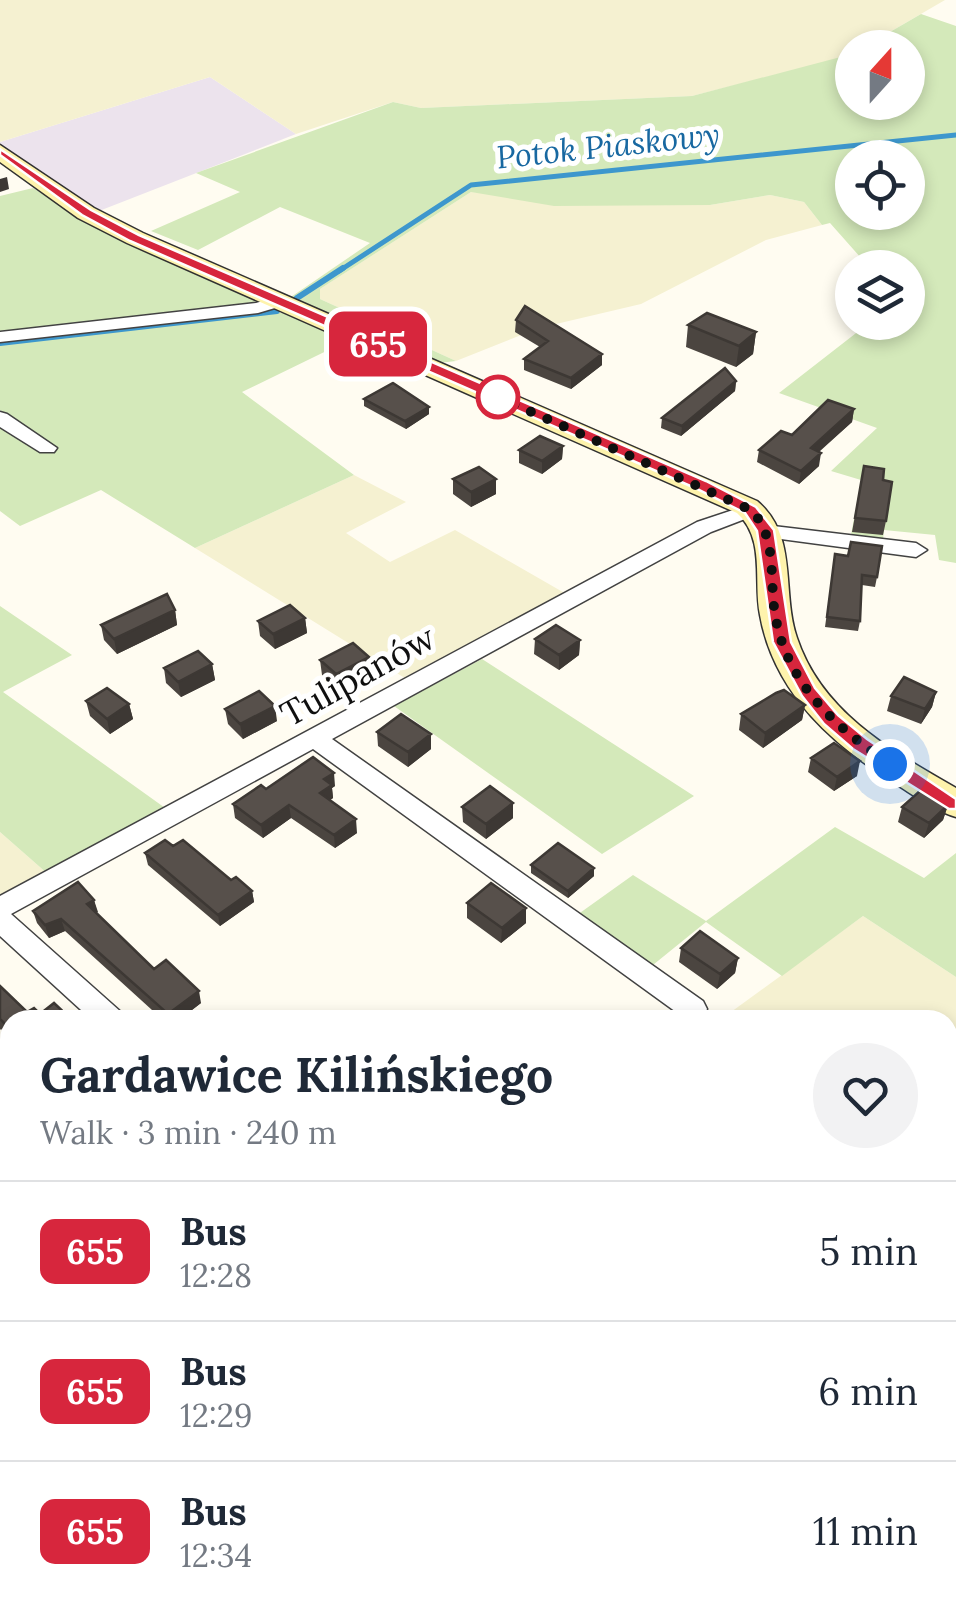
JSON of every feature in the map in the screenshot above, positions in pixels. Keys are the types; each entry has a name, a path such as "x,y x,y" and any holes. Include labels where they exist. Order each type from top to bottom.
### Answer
{"street":[{"path":"0,152 102,221 278,302 700,484 758,520 916,550"},
{"path":"0,337 258,308 278,302"},
{"path":"0,418 46,448"},
{"path":"758,520 778,628 808,692 831,720 860,744 956,804"},
{"name":"Tulipanów","path":"0,908 704,527 758,520"},
{"path":"316,739 693,1009"},
{"path":"0,920 100,1010"}],"shaded area":[{"path":"0,0 945,0 893,30 835,30 835,60 692,96 421,108 393,102 296,134 210,77 0,142"},
{"path":"210,77 296,134 99,211 0,151 0,142"},
{"path":"471,192 710,205 770,195 804,202 822,225 766,240 641,304 539,328 456,361 320,299 320,289"},
{"path":"354,475 406,502 346,533 390,562 455,530 568,595 408,680 195,548"},
{"path":"0,832 49,875 0,902"},
{"path":"863,916 956,977 956,1010 734,1010"}],"green space":[{"path":"921,14 956,26 956,563 939,560 935,535 884,530 883,540 851,535 861,480 831,471 877,428 779,393 847,340 925,340 925,250 854,250 836,230 925,230 925,140 835,140 835,229 830,223 822,225 804,202 770,195 710,205 554,206 471,192 320,289 320,299 456,361 439,363 288,299 370,243 280,207 198,250 151,231 240,192 196,173 393,102 421,108 692,96 835,58 835,120 925,120 925,30 893,30"},
{"path":"33,188 110,234 255,298 256,302 0,331 0,196"},
{"path":"270,312 293,314 351,339 242,392 354,475 195,548 101,490 20,526 0,511 0,424 45,453 56,447 0,410 0,340"},
{"path":"0,606 72,655 3,692 168,810 49,875 0,832"},
{"path":"482,659 694,796 602,854 394,706"},
{"path":"835,827 924,878 956,853 956,977 863,916 782,976 706,922 648,969 577,915 633,875 706,921"}],"building":[{"path":"525,306 602,354 571,378 524,359 548,341 516,320"},
{"path":"707,313 756,332 739,346 688,325"},
{"path":"725,368 736,381 682,426 662,418"},
{"path":"393,383 429,407 405,421 364,399"},
{"path":"828,400 854,409 811,448 821,453 801,471 759,450 781,431 792,435"},
{"path":"540,436 563,446 542,461 519,450"},
{"path":"864,466 884,469 883,480 892,482 886,521 855,518"},
{"path":"479,467 496,479 471,492 453,479"},
{"path":"851,542 882,546 877,577 862,575 860,621 827,617 835,554 848,556"},
{"path":"167,594 175,610 114,639 101,625"},
{"path":"290,605 305,618 273,634 258,621"},
{"path":"556,625 580,640 559,655 535,639"},
{"path":"353,643 369,657 336,674 320,660"},
{"path":"198,651 212,664 178,682 164,668"},
{"path":"904,677 936,692 925,709 891,696"},
{"path":"107,688 129,704 107,719 86,701"},
{"path":"784,690 805,705 765,733 741,714 776,693"},
{"path":"259,691 275,706 240,724 225,709"},
{"path":"401,714 431,734 408,752 377,732"},
{"path":"834,743 860,761 837,777 811,758"},
{"path":"313,757 334,773 324,779 332,785 320,793 356,819 334,835 289,805 261,825 233,804 261,785 266,789"},
{"path":"490,786 513,803 486,824 462,807"},
{"path":"922,789 948,805 929,823 902,807"},
{"path":"165,840 173,846 183,840 231,880 236,877 252,891 218,915 145,853"},
{"path":"558,843 594,868 568,891 531,865"},
{"path":"78,882 94,900 87,904 154,969 166,960 199,991 173,1010 163,1010 61,919 45,925 33,911"},
{"path":"491,883 526,908 502,928 467,903"},
{"path":"700,931 738,958 720,974 681,948"},
{"path":"0,986 25,1010 0,1010"}],"waterway":[{"name":"Potok Piaskowy","path":"339,271 471,185 956,135"},
{"name":"Potok Piaskowy","path":"297,298 343,268"},
{"name":"Potok Piaskowy","path":"0,343 277,311"}],"bus line":[{"name":"655","path":"0,152 86,212 135,238 700,484 751,510 766,530 782,642 808,692 831,720 860,744 956,804"}],"route":[{"path":"498,397 751,510 766,530 778,628 800,680 831,720 890,764"}]}
